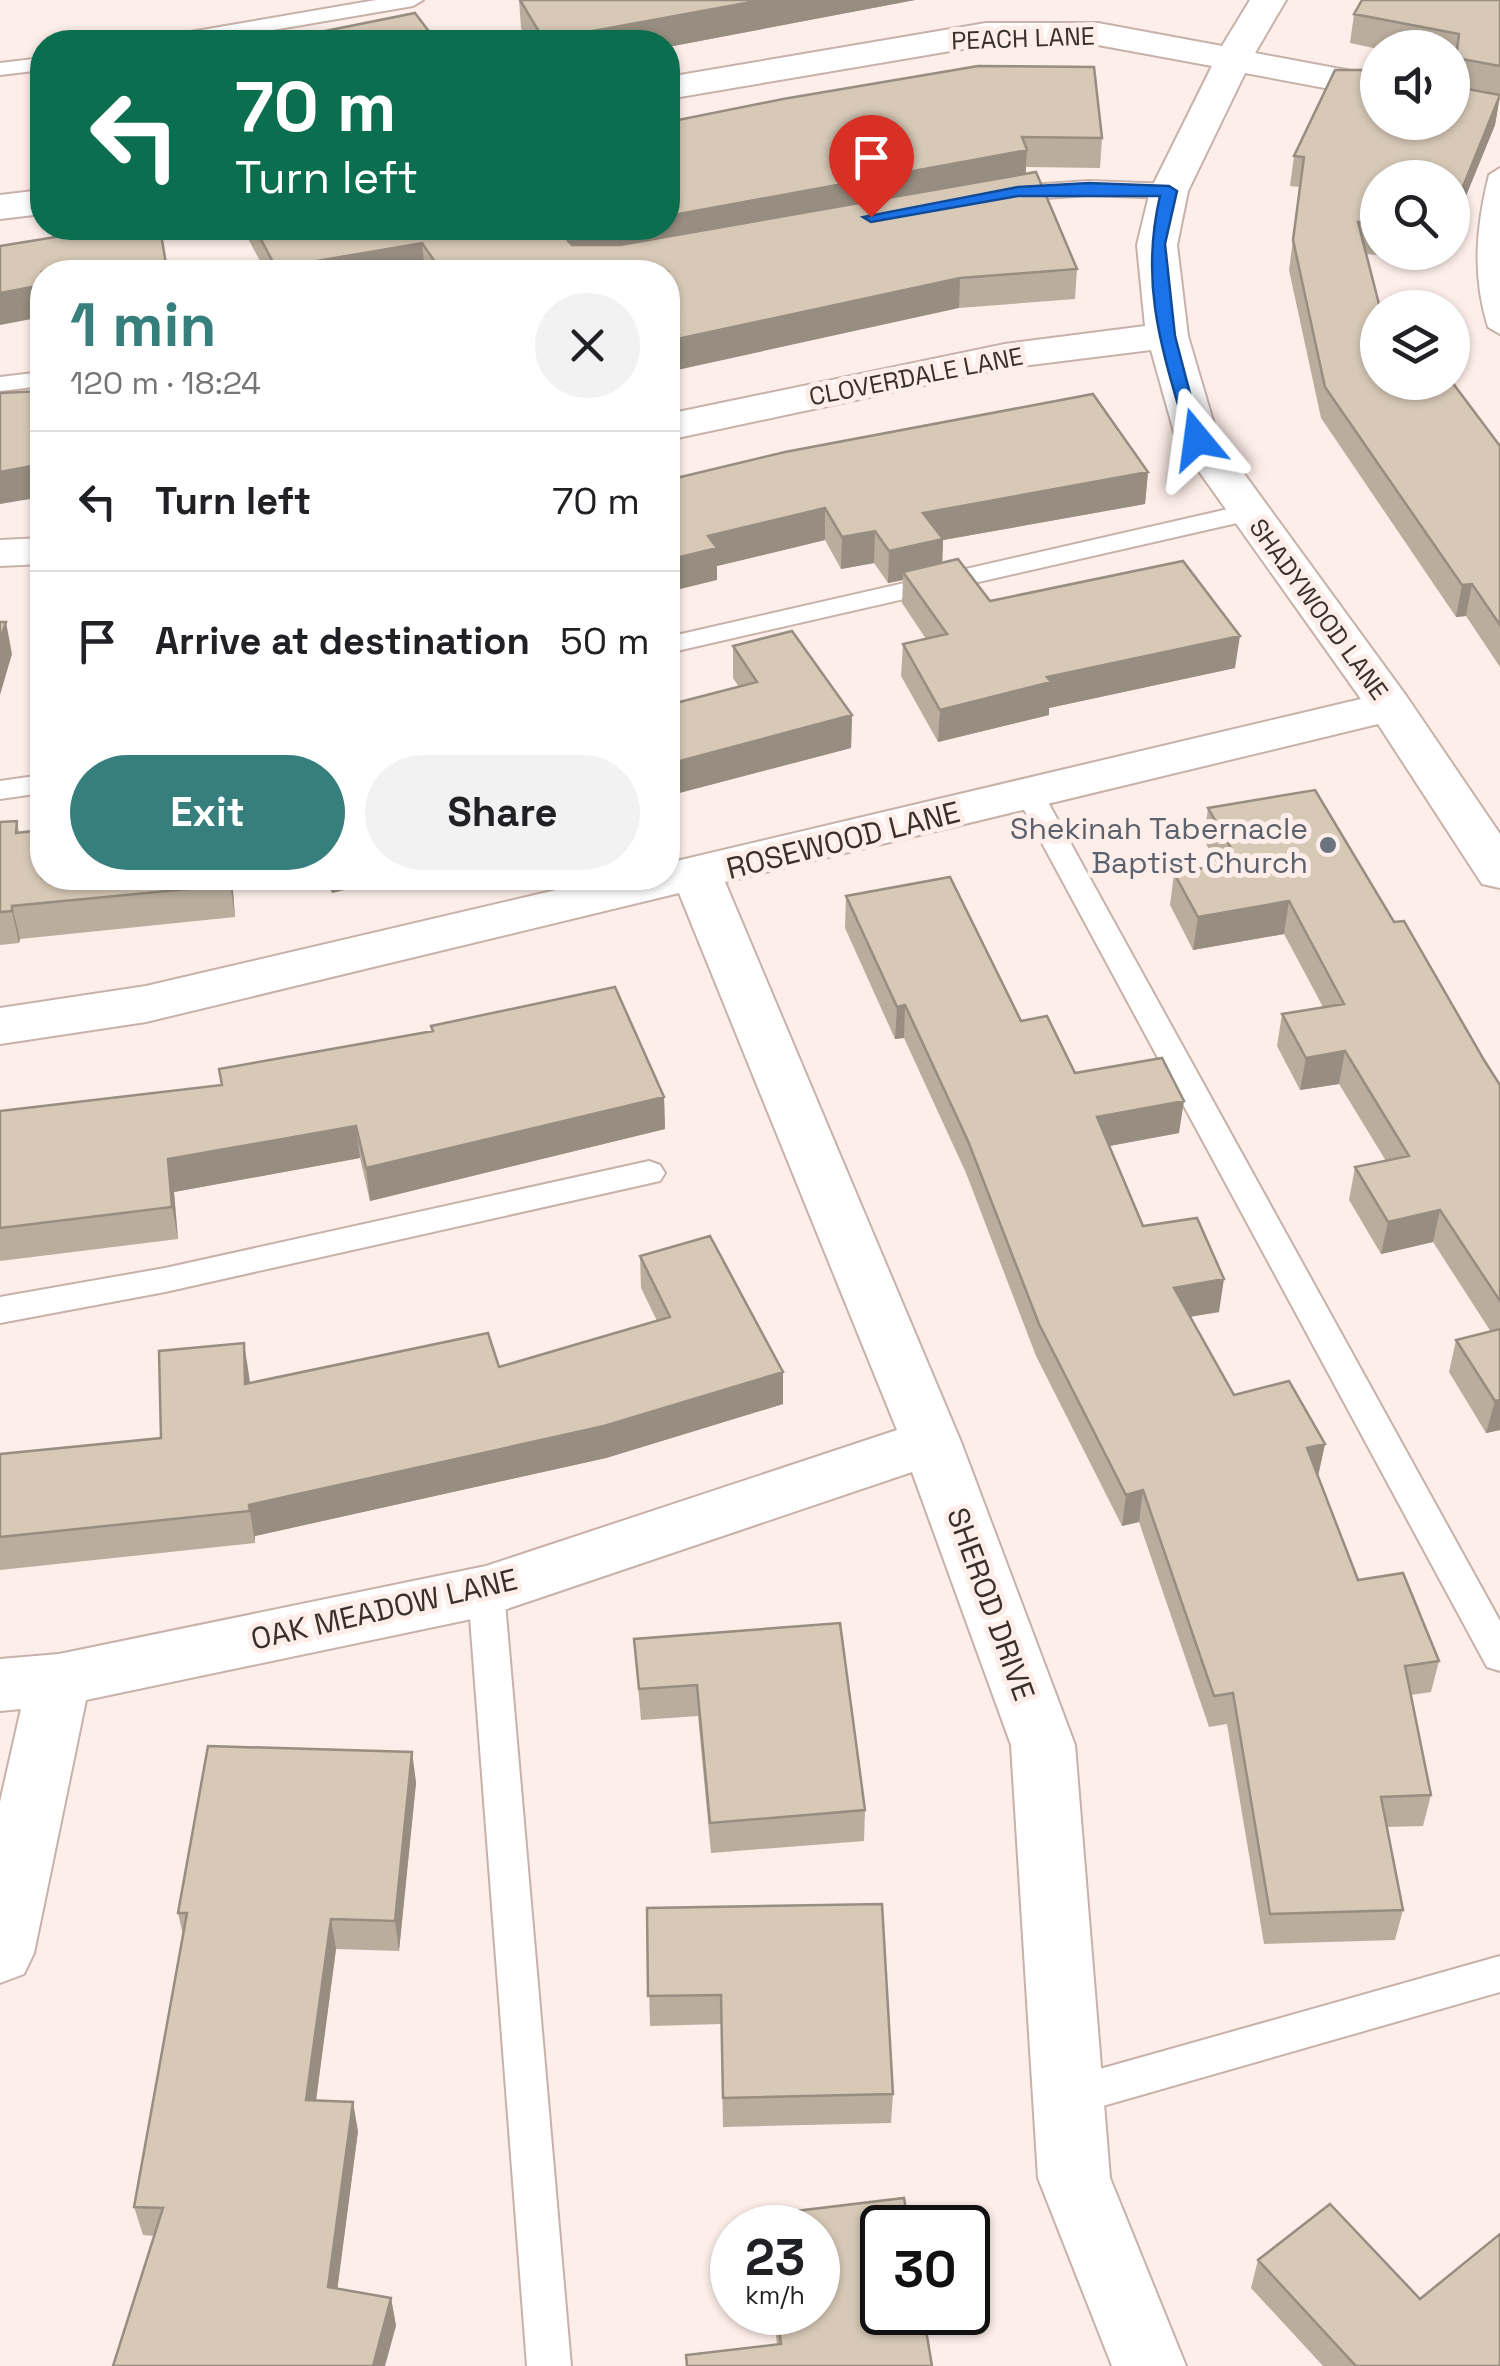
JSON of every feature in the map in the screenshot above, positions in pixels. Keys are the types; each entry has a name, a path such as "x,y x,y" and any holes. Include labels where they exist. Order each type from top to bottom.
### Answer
{"street":[{"name":"SHADYWOOD LANE","path":"1268,0 1169,191 1157,244 1166,336 1197,439 1390,707 1500,872"},
{"name":"PEACH LANE","path":"680,86 986,34 1098,34 1360,84"},
{"path":"0,207 30,203"},
{"name":"CLOVERDALE LANE","path":"680,424 1005,356 1166,336"},
{"path":"0,554 30,552"},
{"name":"ROSEWOOD LANE","path":"680,880 1390,707"},
{"name":"SHEROD DRIVE","path":"696,876 930,1442 1044,1745 1074,2178 1149,2366"},
{"name":"ROSEWOOD LANE","path":"0,1026 146,1004 636,890"},
{"name":"OAK MEADOW LANE","path":"30,1682 486,1591 930,1442"},
{"path":"0,1953 30,1682"}],"lane":[{"path":"238,30 414,0"},
{"path":"0,69 30,65"},
{"path":"1500,175 1489,218 1484,268 1500,327"},
{"path":"981,198 1089,188 1169,191"},
{"path":"0,384 30,380"},
{"path":"680,642 1250,512"},
{"path":"0,790 30,786"},
{"path":"1030,795 1500,1656"},
{"path":"0,1310 165,1280 649,1173"},
{"path":"486,1591 549,2366"},
{"path":"1068,2097 1500,1974"}],"building":[{"path":"520,0 762,0 598,30 538,30"},
{"path":"1362,0 1500,0 1500,66 1470,61 1470,30 1438,30 1354,14"},
{"path":"415,13 428,30 330,30"},
{"path":"978,66 1094,67 1102,138 1022,137 1027,150 680,214 680,120"},
{"path":"1335,70 1360,70 1360,140 1470,140 1470,90 1500,95 1470,169 1470,160 1360,160 1358,222 1360,270 1370,270 1375,290 1360,290 1360,400 1466,400 1500,446 1500,625 1472,584 1462,585 1325,387 1293,240 1304,157 1294,156"},
{"path":"1036,172 1077,269 960,278 680,338 680,260 434,260 422,243 323,260 272,260 261,240 570,240 572,245 620,245 680,240 680,234"},
{"path":"37,240 162,240 165,260 30,260 30,287 0,293 0,246"},
{"path":"30,392 30,466 0,472 0,393"},
{"path":"1093,394 1148,472 923,513 943,539 889,551 875,531 842,537 825,508 708,536 717,548 680,557 680,477 785,452"},
{"path":"958,559 990,601 1183,561 1240,636 1047,677 1051,682 940,710 903,644 947,634 903,572"},
{"path":"792,631 852,715 680,761 680,702 757,682 733,646"},
{"path":"1315,790 1394,922 1404,921 1500,1085 1500,1301 1440,1210 1388,1222 1355,1167 1409,1156 1345,1051 1306,1058 1282,1014 1344,1004 1289,901 1198,917 1174,873 1239,862 1208,808"},
{"path":"17,821 16,833 30,831 30,890 178,890 12,906 12,911 0,912 0,822"},
{"path":"950,877 1021,1021 1047,1016 1075,1073 1162,1058 1184,1101 1097,1117 1143,1226 1197,1218 1224,1279 1174,1288 1234,1395 1289,1381 1325,1444 1307,1448 1358,1580 1403,1573 1439,1661 1405,1666 1431,1795 1381,1797 1403,1910 1270,1914 1233,1693 1214,1696 1143,1490 1126,1495 1039,1324 968,1141 905,1005 897,1007 846,896"},
{"path":"615,987 664,1097 366,1168 356,1126 168,1159 172,1207 0,1228 0,1111 222,1085 219,1069 433,1031 431,1026"},
{"path":"710,1236 783,1372 604,1426 249,1505 250,1511 0,1537 0,1454 161,1438 159,1351 244,1343 245,1384 488,1333 499,1367 670,1317 640,1256"},
{"path":"1500,1329 1500,1400 1495,1401 1456,1340"},
{"path":"840,1623 865,1810 710,1823 697,1685 639,1689 634,1639"},
{"path":"208,1746 412,1752 395,1921 331,1919 306,2100 353,2102 328,2287 391,2298 373,2366 113,2366 163,2208 134,2207 187,1913 178,1913"},
{"path":"882,1904 893,2094 723,2098 721,1995 648,1996 647,1908"},
{"path":"904,2198 905,2205 860,2205 860,2335 927,2335 932,2366 687,2366 686,2355 781,2344 780,2335 840,2335 840,2206"},
{"path":"1330,2204 1420,2299 1500,2234 1500,2366 1356,2366 1258,2260"}],"place":[{"name":"Shekinah Tabernacle Baptist Church","path":"1328,845"}],"route":[{"path":"871,217 1018,192 1089,188 1169,191 1157,244 1166,336 1197,439"}]}
